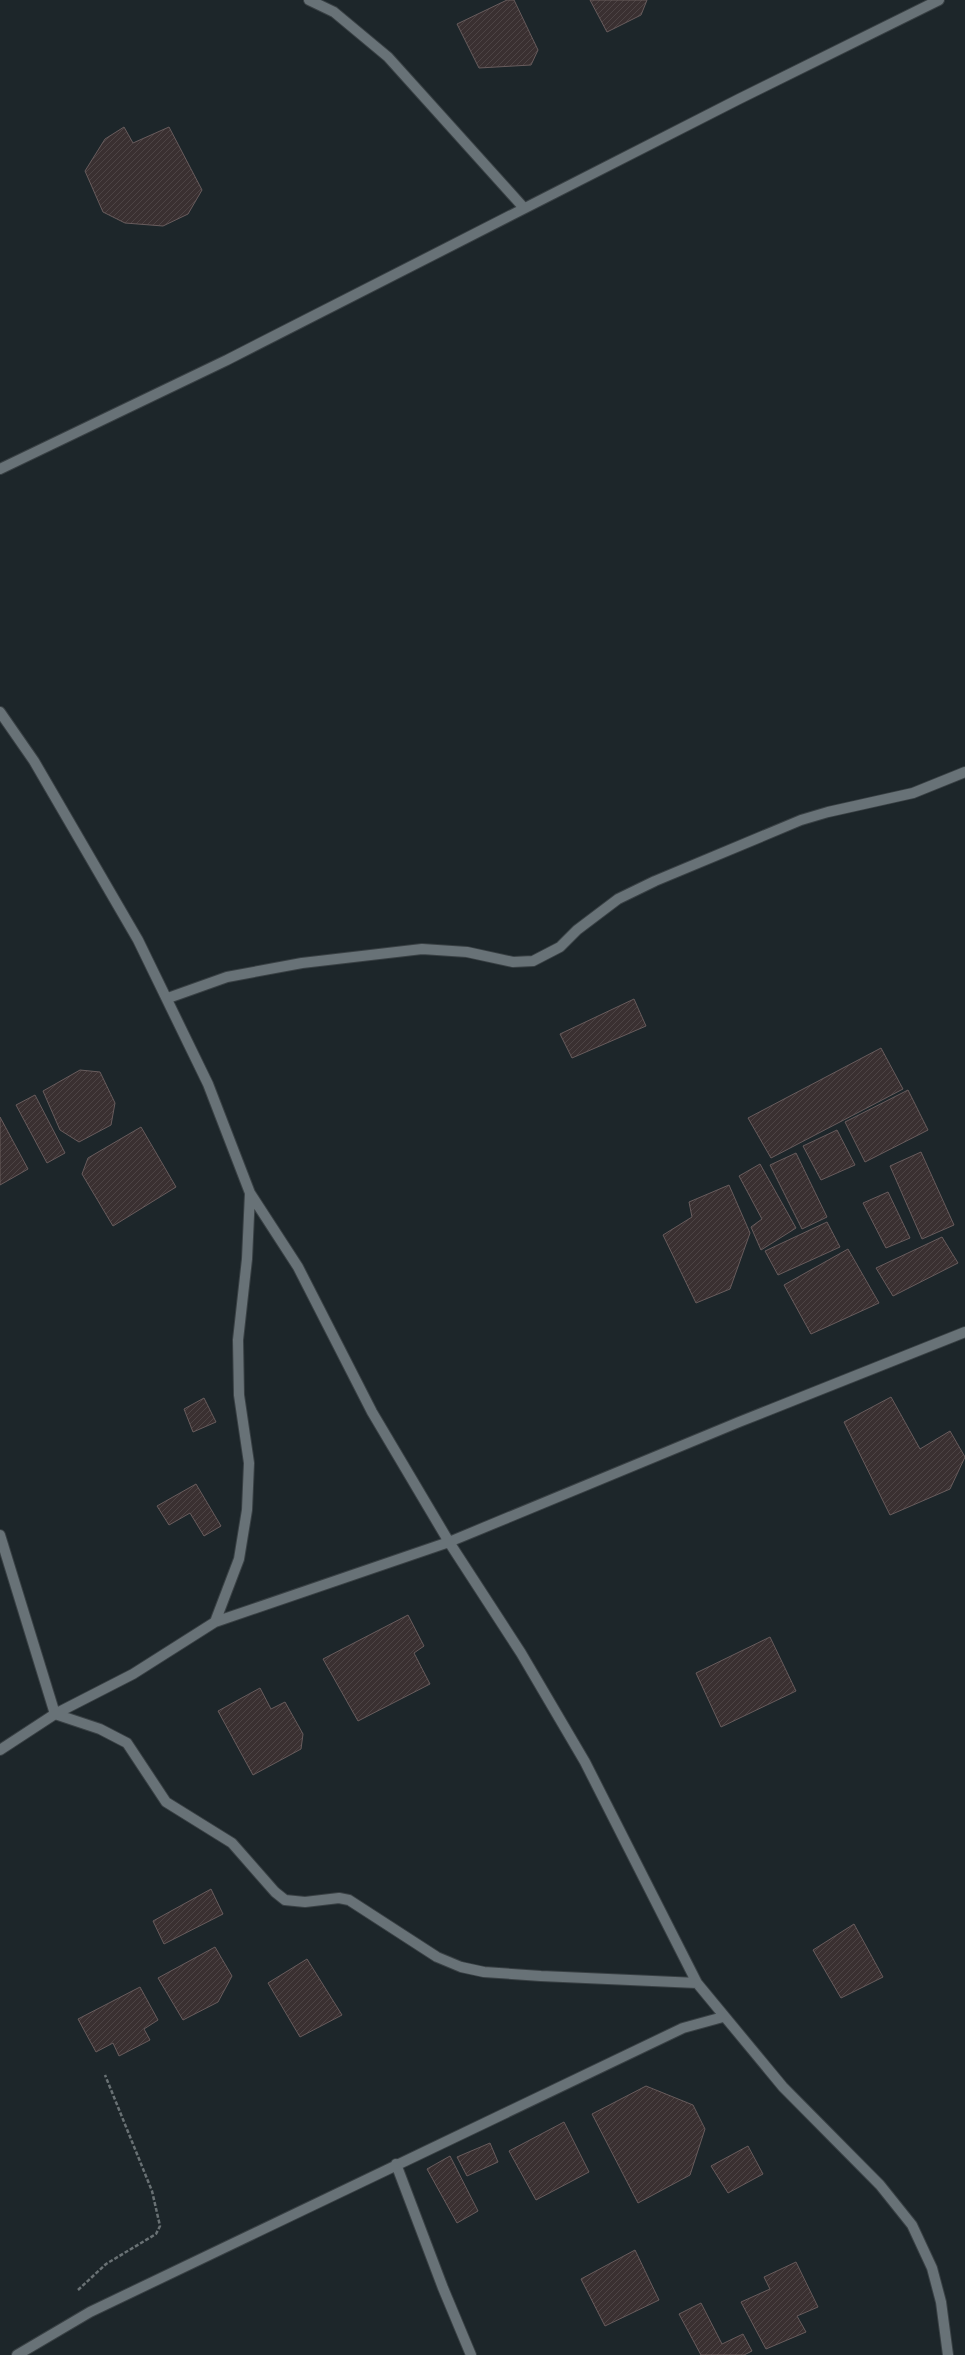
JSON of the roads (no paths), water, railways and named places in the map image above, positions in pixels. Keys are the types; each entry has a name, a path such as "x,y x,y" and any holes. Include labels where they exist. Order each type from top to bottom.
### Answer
{"street":[{"path":"309,0 334,12 388,56 524,208"},
{"path":"0,469 226,360 524,208 939,0"},
{"path":"0,712 34,761 138,940 168,998 208,1084 250,1192 298,1268 372,1412 449,1542 521,1653 585,1762 697,1983 723,2017 783,2087 880,2185 912,2226 932,2268 941,2302 948,2355"},
{"path":"168,998 227,977 302,963 422,949 467,952 513,962 533,961 560,947 577,930 618,899 655,881 801,820 828,812 913,793 965,772"},
{"path":"215,1622 239,1559 247,1510 250,1463 239,1394 238,1340 247,1259 250,1192"},
{"path":"0,1750 55,1714 133,1674 215,1622 449,1542 739,1422 965,1332"},
{"path":"0,1535 55,1714"},
{"path":"55,1714 100,1729 127,1743 166,1802 232,1843 285,1900 306,1902 339,1898 348,1900 437,1957 461,1967 484,1972 697,1983"},
{"path":"17,2355 90,2312 396,2164 683,2028 723,2017"},
{"path":"396,2164 443,2288 471,2355"}]}
